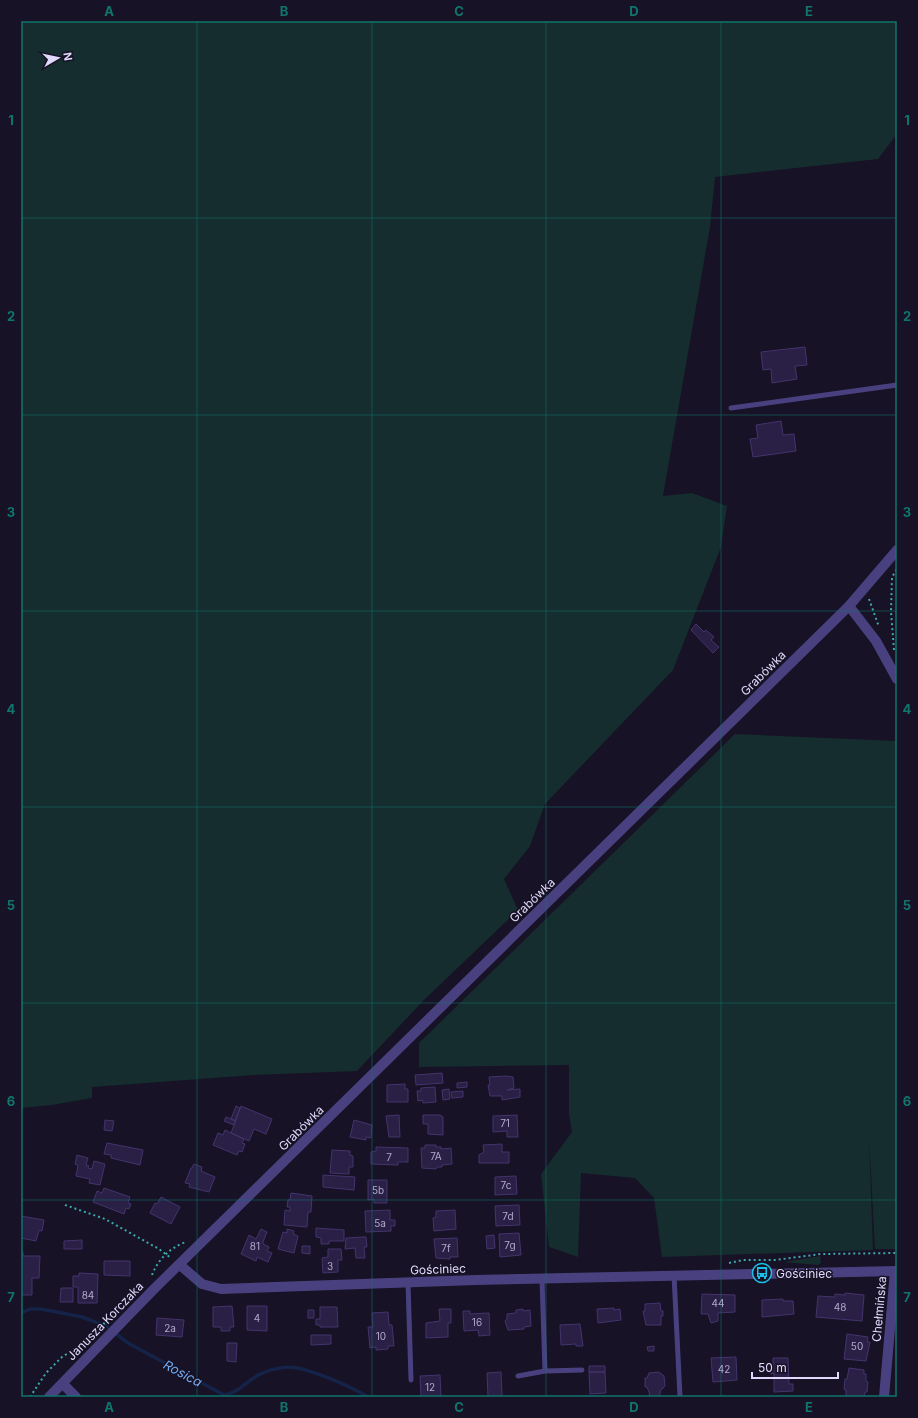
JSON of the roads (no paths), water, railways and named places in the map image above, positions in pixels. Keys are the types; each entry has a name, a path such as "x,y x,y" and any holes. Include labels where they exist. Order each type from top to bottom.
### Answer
{"street":[{"name":"Grabówka","path":"180,1265 849,606 897,550"},
{"path":"849,606 869,632 897,679"},
{"name":"Gościniec","path":"180,1265 202,1284 221,1289 674,1275 896,1271"},
{"name":"Janusza Korczaka","path":"49,1397 180,1265"},
{"name":"Chełmińska","path":"884,1397 896,1271"},
{"path":"62,1384 76,1397"}],"lane":[{"path":"731,408 897,385"},
{"path":"674,1275 680,1397"},
{"path":"542,1279 545,1370"},
{"path":"408,1283 411,1380"},
{"path":"518,1376 545,1370 582,1370"}],"waterway":[{"name":"Rosica","path":"21,1313 30,1309 41,1309 82,1317 106,1326 128,1343 224,1395 235,1392 256,1376 265,1372 288,1367 297,1368 324,1376 352,1388 368,1397"}],"place":[{"name":"Gościniec","path":"762,1273"}]}
